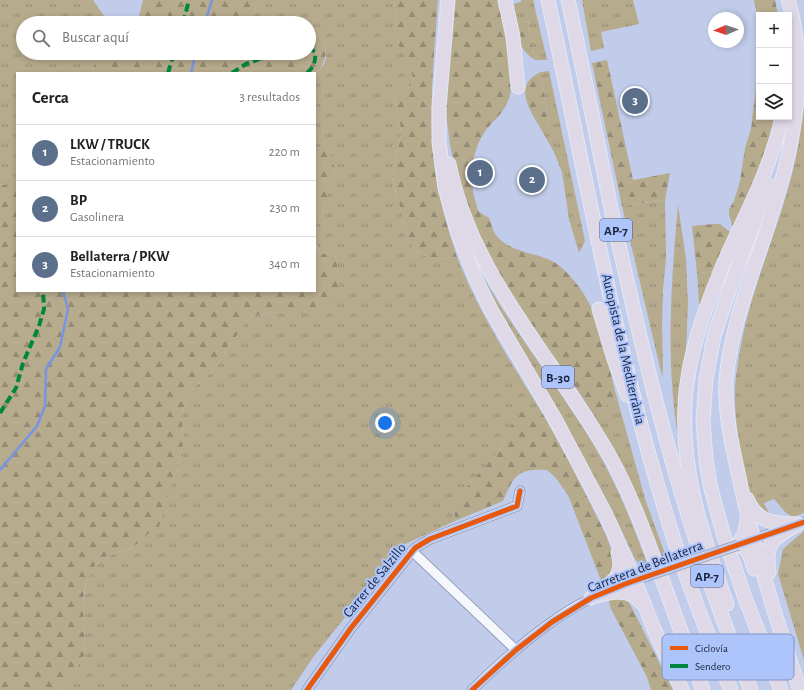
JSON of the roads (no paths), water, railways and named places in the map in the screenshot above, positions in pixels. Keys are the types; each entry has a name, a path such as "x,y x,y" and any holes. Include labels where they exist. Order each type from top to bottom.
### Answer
{"highway":[{"name":"B-30","path":"448,0 442,59 444,133 452,176 464,217 475,243 515,314 588,421 626,487 650,544 683,634"},
{"path":"505,0 513,37 518,87"},
{"path":"539,0 564,112 586,184"},
{"name":"Autopista de la Mediterrània","path":"548,0 571,105 586,184 652,466 677,547 708,634"},
{"name":"Autopista de la Mediterrània","path":"568,0 617,234 672,459 689,519 709,580 730,634"},
{"path":"783,0 785,12"},
{"path":"782,634 746,514 728,422 726,380 731,349 741,306 777,198 790,147 794,123 798,89 798,58 793,20 788,0"},
{"path":"789,48 792,84"},
{"path":"442,59 439,108 439,142 445,188 458,234 476,279 491,310 555,419 633,562 639,571 647,576 643,590 645,609"},
{"path":"738,634 702,528 687,460 685,415 688,378 695,342 703,316 723,266 765,171 781,120"},
{"path":"759,634 723,534 710,485 703,421 706,379 714,336 735,274 773,172 782,145 787,120"},
{"path":"599,309 614,360 652,466"},
{"path":"739,480 749,504 754,512 760,517 777,524 801,523"},
{"path":"746,514 745,533 738,545 744,547 749,554 778,634"},
{"path":"606,515 662,646"},
{"path":"594,597 614,580 620,569 620,560 606,515"},
{"path":"778,623 768,564 768,549 773,540 780,534 801,523"},
{"path":"594,597 611,592 625,592 634,595 645,609"},
{"path":"794,672 800,690"},
{"path":"677,680 682,690"},
{"name":"B-30","path":"699,680 703,690"},
{"name":"Autopista de la Mediterrània","path":"727,680 731,690"},
{"name":"Autopista de la Mediterrània","path":"747,680 751,690"},
{"path":"755,680 759,690"},
{"path":"777,680 781,690"}],"street":[{"name":"Carrer de Salzillo","path":"307,690 351,628 415,548 430,539 517,506 520,491"},
{"name":"Carretera de Bellaterra","path":"476,689 516,650 552,622 594,597 647,576 801,523"},
{"path":"412,551 516,650"}],"waterway":[{"path":"207,16 212,0"},
{"path":"191,72 194,60"},
{"path":"0,470 37,426 45,406 46,369 60,347 68,309 63,292"}],"place":[{"name":"Bellaterra / PKW","path":"635,101"},
{"name":"LKW / TRUCK","path":"480,173"},
{"name":"BP","path":"532,180"}]}
